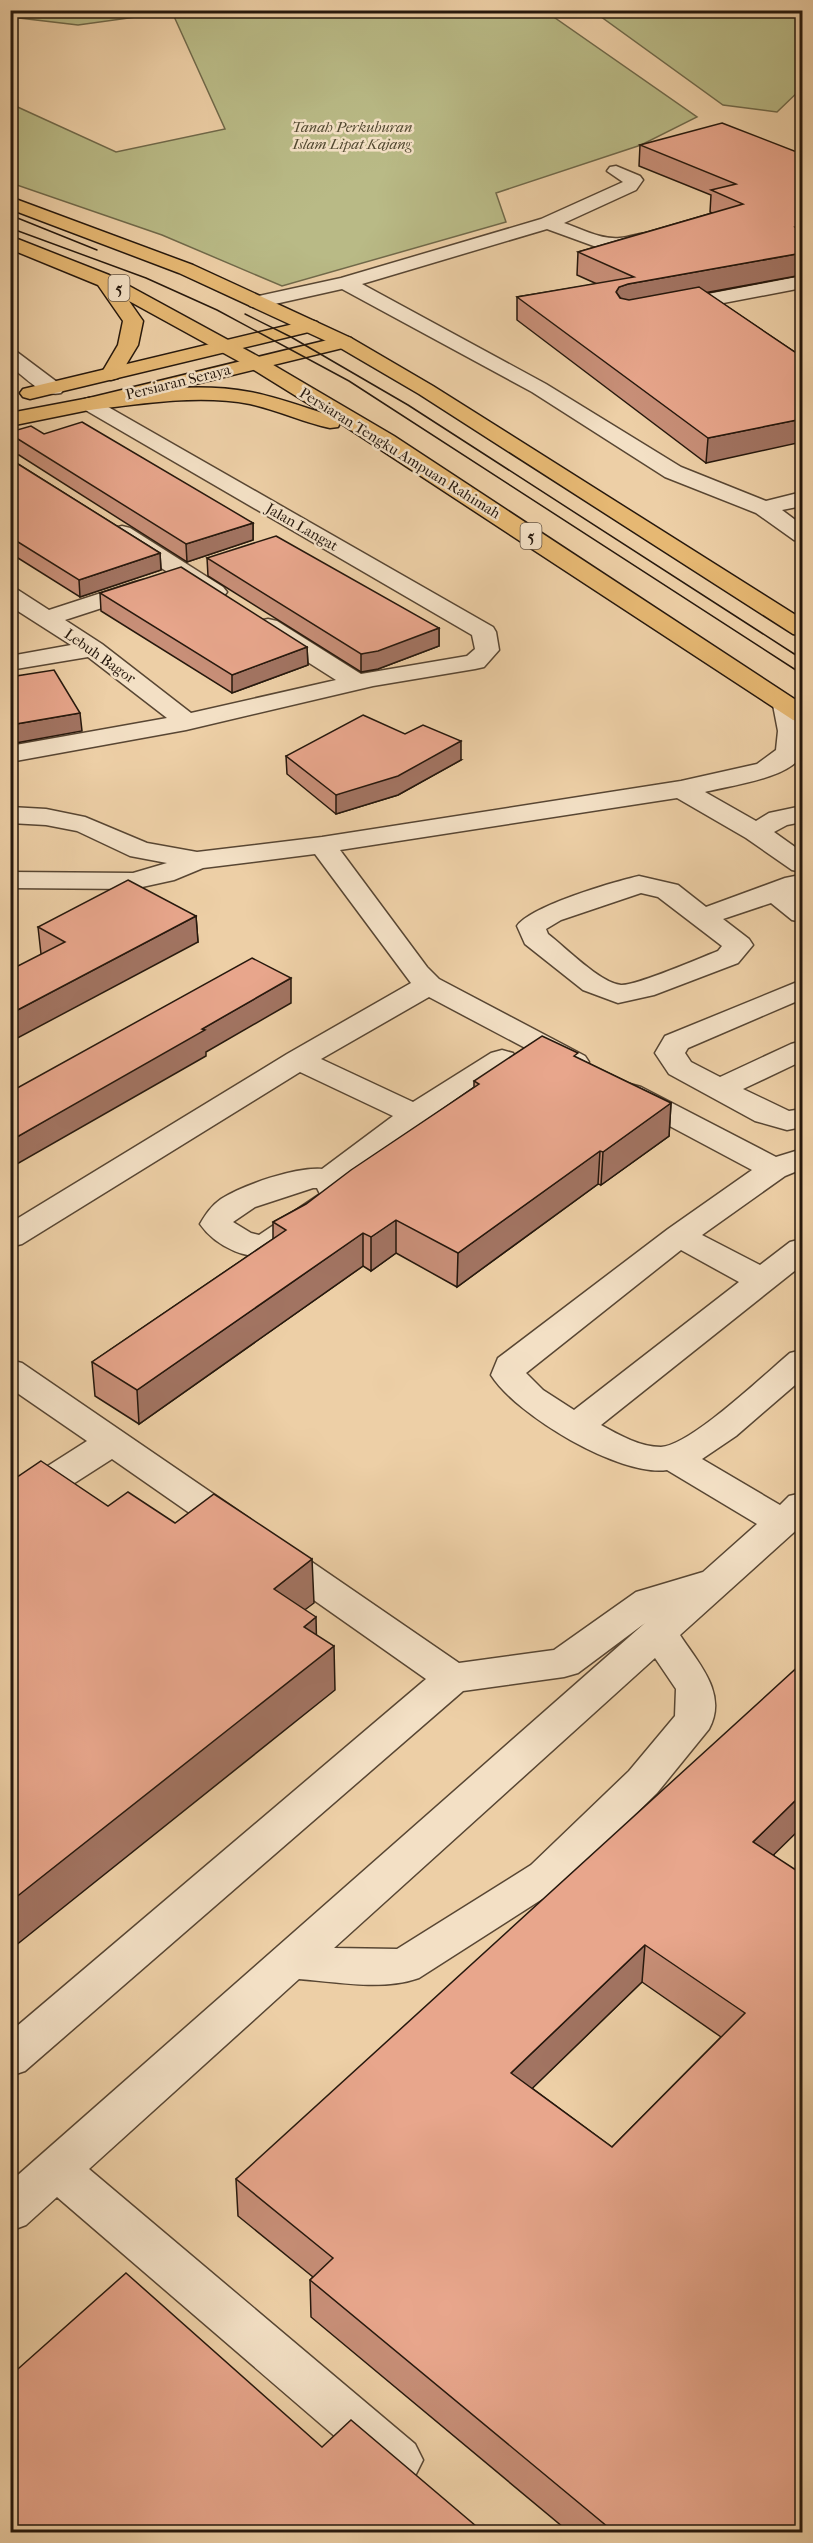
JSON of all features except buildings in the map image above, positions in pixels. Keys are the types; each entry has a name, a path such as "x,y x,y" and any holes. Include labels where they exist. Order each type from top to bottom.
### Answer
{"main road":[{"name":"5","path":"10,202 186,269 344,342 436,396 802,628"},
{"name":"Persiaran Tengku Ampuan Rahimah","path":"10,242 35,254 102,279 256,363 386,441 794,710"},
{"path":"102,279 133,321 128,345 111,375"},
{"name":"Persiaran Seraya","path":"10,397 54,389 310,326"},
{"name":"Persiaran Seraya","path":"10,420 89,404 344,342"},
{"path":"89,404 143,398 212,395 248,398 386,441"}],"street":[{"path":"257,302 345,282 548,223 630,186 634,180 616,171"},
{"path":"548,223 602,243 620,244 673,232"},
{"path":"345,282 539,388 673,472 764,508 802,535"},
{"path":"651,310 802,282"},
{"path":"778,287 802,302"},
{"path":"10,356 54,389"},
{"name":"Jalan Langat","path":"89,404 484,632 487,650 475,662 358,683"},
{"path":"764,508 802,499"},
{"path":"108,524 358,683"},
{"path":"288,539 310,532"},
{"path":"47,618 208,566"},
{"name":"Lebuh Bagor","path":"10,595 93,649 174,710 186,722"},
{"path":"10,663 93,649"},
{"path":"10,754 186,722 358,683"},
{"path":"10,880 133,880 164,874 197,860 322,845 681,789 766,770 789,753 794,710"},
{"path":"681,789 756,832 802,864"},
{"path":"756,832 778,819 802,814"},
{"path":"10,815 46,817 85,825 140,850 197,860"},
{"path":"322,845 417,973 429,985 711,1138 788,1164"},
{"path":"703,917 802,882"},
{"path":"639,884 668,891 703,917 739,945 728,957 644,989 618,994 594,984 535,938 531,926 551,914 639,884"},
{"path":"775,892 802,914"},
{"path":"10,1237 298,1060 429,985"},
{"path":"802,989 676,1042 670,1053 680,1068 766,1114 787,1121 802,1118"},
{"path":"719,1089 802,1050"},
{"path":"329,1179 415,1114 502,1059"},
{"path":"298,1060 415,1114"},
{"path":"10,2211 793,1514 674,1458 642,1458 603,1442 530,1397 508,1375 510,1366 679,1236 788,1164"},
{"path":"679,1236 762,1280"},
{"path":"577,1426 802,1249"},
{"path":"674,1458 711,1437 802,1361"},
{"path":"10,1371 453,1678"},
{"path":"10,1507 112,1442"},
{"path":"10,2058 453,1678 564,1663 649,1601 717,1582"},
{"path":"291,1962 359,1967 404,1966 546,1876 643,1782 695,1719 695,1688 659,1633"},
{"path":"57,2169 429,2486"}],"green space":[{"name":"Tanah Perkuburan Islam Lipat Kajang","path":"11,10 545,11 697,117 641,145 496,193 506,222 282,286 162,235 11,183 11,104 116,152 225,129 172,12 78,25 11,17"},
{"path":"577,11 802,11 802,88 777,112 723,105 597,14"}],"tram line":[{"path":"10,215 97,250"},
{"path":"10,228 146,278 217,310 349,381 802,674"},
{"path":"245,314 291,337 408,405 802,659"}]}
